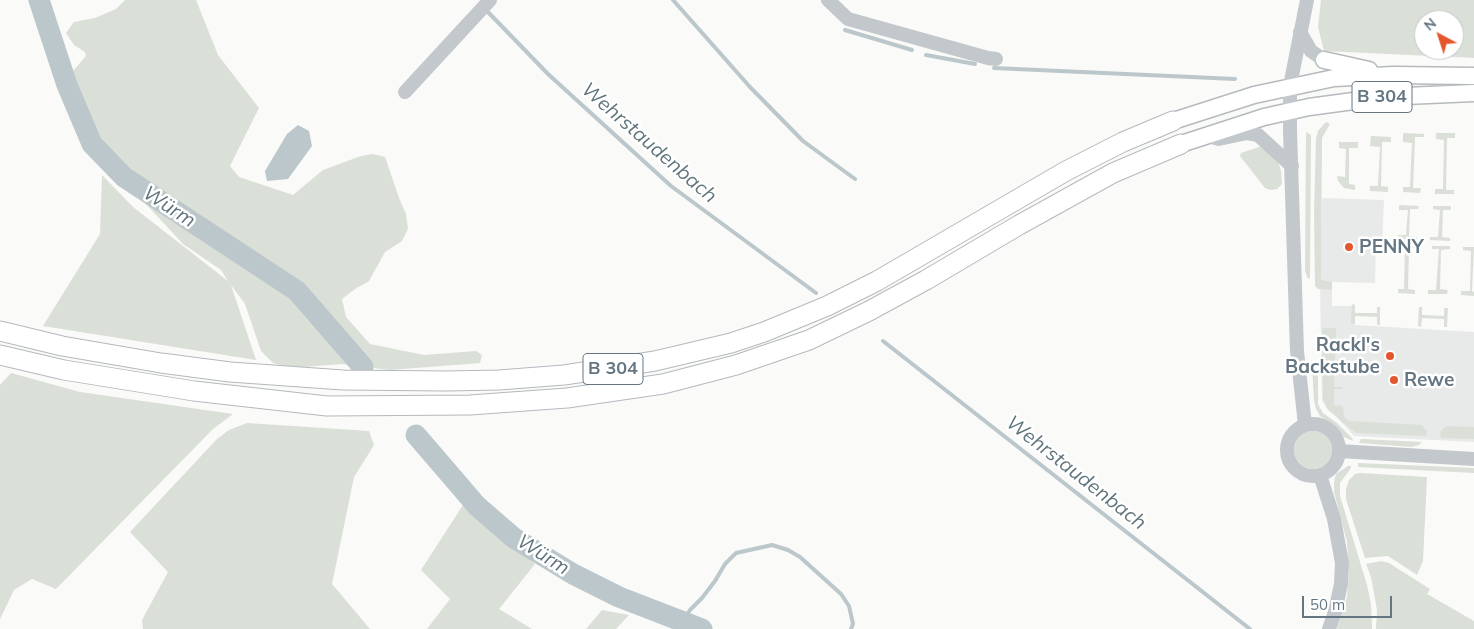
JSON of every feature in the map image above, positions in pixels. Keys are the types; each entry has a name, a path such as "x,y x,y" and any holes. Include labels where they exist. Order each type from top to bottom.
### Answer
{"highway":[{"name":"B 304","path":"0,331 62,346 161,363 230,372 343,380 446,382 499,380 564,375 655,361 731,343 764,332 827,306 877,281 1066,171 1123,142 1173,120"},
{"name":"B 304","path":"0,355 64,370 175,388 327,406 470,405 567,398 644,387 736,365 809,340 918,285 1019,225 1113,173 1181,144"}],"main road":[{"path":"1324,60 1393,75"},
{"name":"B 304","path":"1173,120 1222,104 1290,86 1334,78 1393,75 1474,76"},
{"name":"B 304","path":"1181,144 1264,117 1290,111 1383,97 1474,92"}],"street":[{"path":"828,0 848,19 996,59"},
{"path":"1305,426 1298,351 1290,86 1306,0"},
{"path":"405,92 485,6"},
{"path":"1300,32 1307,46 1324,60"},
{"path":"1202,136 1219,139 1247,132 1258,135 1292,166"},
{"path":"1314,424 1323,426 1330,431 1336,438 1339,451 1335,463 1329,470 1320,474 1306,475 1298,472 1292,466 1288,459 1287,451 1292,435 1305,426 1314,424"},
{"path":"1339,451 1474,459"},
{"path":"1320,474 1334,519 1342,563 1341,584 1329,629"}],"shaded area":[{"path":"125,0 196,0 218,55 259,108 230,166 239,177 293,195 323,170 361,156 373,154 385,157 406,214 408,229 402,241 385,252 369,281 342,299 346,317 370,344 424,355 476,351 482,355 480,363 390,370 342,364 290,368 273,363 261,351 245,304 231,285 256,360 43,326 100,234 102,175 133,207 228,281 221,270 183,244 145,203 90,123 74,83 73,71 86,56 85,52 74,45 66,33 74,22 95,18 116,9"},
{"path":"1321,0 1474,0 1474,58 1464,58 1464,10 1414,10 1414,55 1324,51 1318,27"},
{"path":"1326,122 1330,124 1322,138 1321,280 1332,282 1332,290 1318,289 1315,286 1316,138 1318,131"},
{"path":"298,125 309,131 312,146 288,179 267,181 265,171 287,134"},
{"path":"1306,132 1311,135 1310,278 1308,279 1305,271"},
{"path":"1403,133 1424,134 1424,137 1415,137 1413,188 1421,188 1420,193 1403,192 1403,187 1410,187 1412,143 1403,142"},
{"path":"1436,133 1455,133 1455,138 1447,138 1446,190 1454,190 1454,194 1435,194 1435,189 1443,189 1444,140 1436,139"},
{"path":"1371,136 1391,137 1391,142 1382,142 1381,186 1388,187 1388,192 1370,191 1370,186 1378,186 1380,147 1370,146"},
{"path":"1339,142 1358,142 1358,148 1349,148 1349,184 1355,185 1355,190 1344,188 1338,181 1337,176 1345,177 1346,149 1339,148"},
{"path":"1262,146 1278,161 1282,184 1277,189 1265,188 1240,156 1241,153"},
{"path":"1322,198 1384,200 1382,242 1376,243 1375,283 1332,282 1332,306 1355,306 1355,325 1474,332 1474,442 1354,436 1322,401 1320,284"},
{"path":"1399,205 1419,206 1418,209 1410,209 1409,236 1417,237 1417,240 1398,239 1398,235 1406,235 1408,210 1399,210"},
{"path":"1433,206 1451,206 1451,210 1443,210 1442,237 1450,238 1450,241 1430,240 1430,237 1438,237 1440,210 1433,209"},
{"path":"1398,245 1417,245 1417,248 1409,248 1408,289 1415,290 1415,294 1398,293 1398,289 1404,289 1405,249 1398,248"},
{"path":"1432,246 1450,246 1450,249 1441,250 1440,289 1448,290 1447,294 1428,294 1428,290 1436,290 1439,249 1432,249"},
{"path":"1463,247 1474,247 1472,291 1474,296 1461,295 1461,291 1470,291 1471,251 1463,250"},
{"path":"1352,304 1355,305 1355,313 1377,313 1377,307 1380,307 1380,325 1377,325 1377,317 1355,316 1355,324 1351,324"},
{"path":"1419,307 1422,307 1422,315 1444,316 1444,308 1448,308 1447,327 1444,327 1444,319 1422,318 1421,327 1418,326"},
{"path":"1322,328 1336,328 1334,387 1343,387 1343,389 1334,389 1334,405 1343,406 1344,417 1349,421 1422,425 1427,432 1426,436 1356,433 1327,409 1323,400"},
{"path":"1312,365 1318,365 1318,404 1323,413 1337,423 1353,441 1344,437 1332,424 1320,416 1316,409"},
{"path":"11,373 80,392 233,414 213,429 56,589 32,579 14,590 0,619 0,385"},
{"path":"247,423 369,431 374,445 354,477 332,584 370,629 143,629 142,620 168,572 130,532 217,439 229,430"},
{"path":"1446,426 1474,427 1474,439 1441,438 1440,432"},
{"path":"1313,431 1320,432 1326,437 1331,443 1331,457 1326,463 1320,468 1313,469 1306,468 1300,463 1295,457 1294,450 1295,443 1300,437 1306,432"},
{"path":"1361,439 1422,442 1411,447 1359,443"},
{"path":"1358,463 1474,468 1474,473 1358,467"},
{"path":"1351,466 1351,468 1340,483 1340,496 1367,585 1371,604 1372,629 1337,629 1347,597 1349,571 1347,542 1334,492 1334,482 1336,474"},
{"path":"1355,474 1427,477 1423,561 1417,575 1388,556 1365,558 1346,499 1346,489 1349,480"},
{"path":"463,505 535,564 499,609 532,629 427,629 450,599 421,570"},
{"path":"1381,561 1389,563 1430,589 1427,594 1474,621 1474,629 1376,629 1377,610 1371,577 1366,564"},
{"path":"602,610 629,615 616,629 586,629"}],"waterway":[{"name":"Würm","path":"39,0 67,85 92,144 124,177 297,291 363,367"},
{"path":"673,0 750,87 803,141 855,179"},
{"name":"Wehrstaudenbach","path":"486,10 548,74 671,186 816,293"},
{"path":"845,30 912,50"},
{"path":"926,55 975,64"},
{"path":"994,68 1235,79"},
{"name":"Wehrstaudenbach","path":"883,341 1250,629"},
{"name":"Würm","path":"416,435 477,506 514,538 573,574 619,597 702,629"},
{"path":"683,621 715,581 725,564 736,553 772,545 788,550 800,557 841,594 849,606 853,624 851,629"}],"place":[{"name":"PENNY","path":"1349,247"},
{"name":"Rackl's Backstube","path":"1390,356"},
{"name":"Rewe","path":"1394,380"}]}
